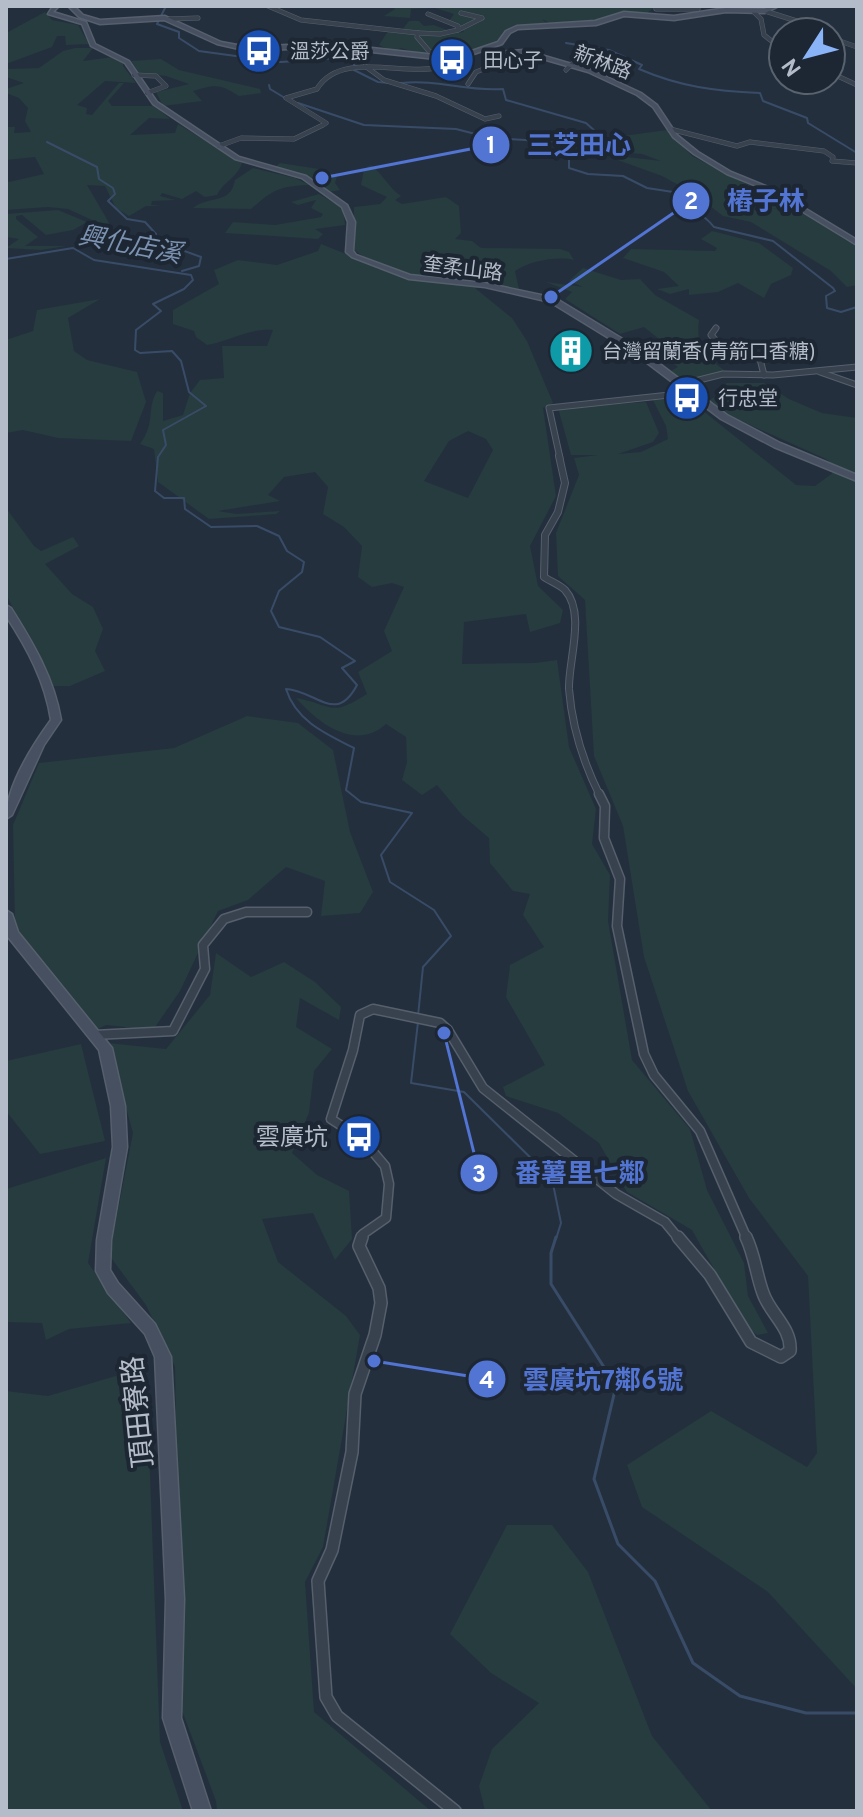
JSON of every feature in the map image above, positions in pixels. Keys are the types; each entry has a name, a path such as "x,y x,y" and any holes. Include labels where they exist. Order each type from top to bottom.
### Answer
{"street":[{"name":"奎柔山路","path":"56,6 50,13 84,23 93,45 124,59 147,93 165,110 219,146 259,167 304,177 345,206 349,211 352,230 349,252 354,256 409,277 485,285 552,300 641,354 688,393 724,417 777,445 857,478"},
{"path":"71,6 81,16 100,22 198,18"},
{"path":"268,6 276,12 300,18 440,34 458,30 482,18 461,13"},
{"path":"656,6 656,9 697,7 706,14"},
{"path":"765,11 776,6"},
{"path":"219,146 241,138 294,139 323,125 326,123 311,111 290,104 286,98 317,89 321,82 359,66 434,69 500,43 508,32 517,28 596,23 624,14 674,18 726,10 765,11 781,16"},
{"path":"753,11 761,19 767,37"},
{"path":"428,14 458,26 458,30"},
{"path":"164,18 232,47 268,50 326,45 449,59 464,58"},
{"path":"418,33 417,37 429,51 449,59"},
{"path":"468,84 476,72 489,67 502,51"},
{"name":"新林路","path":"464,58 522,51 567,68 602,76 655,106 670,129 696,153 771,190 844,238 857,243"},
{"path":"567,68 580,59 600,58 611,69 602,76"},
{"path":"359,66 384,80 436,96 485,119 499,116"},
{"path":"134,75 156,76 166,86 147,93"},
{"path":"670,129 737,146 750,142 824,151 833,157 832,161 857,163"},
{"path":"716,328 711,335 718,343 760,359 764,375"},
{"path":"679,385 723,374 764,375 857,367"},
{"path":"819,371 857,385"},
{"path":"455,1811 337,1716 326,1697 318,1581 332,1550 352,1452 355,1394 375,1335 381,1303 379,1288 359,1246 363,1234 386,1218 391,1180 385,1165 362,1139 335,1125 331,1119 331,1110 353,1050 360,1015 373,1009 440,1023 448,1030 483,1088 616,1194 665,1222 710,1275 751,1342 781,1357 790,1351 791,1339 763,1295 755,1255 730,1205 700,1131 654,1075 644,1054 617,926 620,879 604,838 605,806 585,766 575,730 569,686 575,640 573,607 566,591 544,577 545,535 558,512 565,483 549,408 688,393"},
{"path":"6,608 31,646 55,708 56,720 8,801 6,815"},
{"path":"94,1035 114,1031 152,1037 173,1031 205,969 203,945 224,919 246,912 307,912"},
{"name":"頂田寮路","path":"6,914 12,934 77,1018 105,1048 116,1094 120,1147 104,1240 103,1271 113,1288 150,1329 163,1357 175,1599 172,1718 202,1811"}],"green space":[{"path":"392,6 656,6 645,15 619,13 608,19 582,24 554,25 542,19 547,24 513,29 501,45 463,53 426,54 401,48 393,52 379,45 388,31 401,31 409,21 419,21 424,26 434,25 447,30 448,34 464,32 458,24 449,21 454,14 435,8 411,9 410,18 384,16 395,9"},
{"path":"45,12 52,20 78,25 89,44 66,45 65,36 57,36 52,47 6,64 6,33"},
{"path":"93,48 83,61 113,57 123,62 136,83 105,81 77,105 87,108 86,114 92,115 119,83 124,83 108,101 112,106 155,106 170,119 149,118 130,135 175,133 178,124 242,163 217,195 205,197 196,191 182,199 162,193 160,196 175,200 152,201 151,205 162,206 146,206 129,216 116,208 105,186 87,185 108,221 109,224 105,226 68,209 6,210 6,179 9,182 44,174 35,157 6,160 6,127 15,127 14,133 31,132 25,121 28,108 19,98 6,93 6,89 24,83 6,77 6,69 39,68 63,51"},
{"path":"161,59 179,70 260,89 261,93 239,96 213,86 193,91 202,101 163,106 156,92 189,84 166,76 139,73 131,61"},
{"path":"667,130 692,156 790,207 805,211 857,245 857,285 847,287 831,271 751,222 723,216 693,193 662,176 601,154 661,161 642,154 595,150 601,139","holes":["726,199 764,209 741,209"]},
{"path":"280,163 319,169 337,176 335,183 340,190 329,192 308,177 274,168"},
{"path":"371,165 401,196 395,200 402,204 446,197 459,206 461,233 455,239 472,241 481,248 560,249 569,252 574,260 552,259 521,267 515,271 519,289 412,274 380,266 354,249 354,207 380,204 387,197 361,185 364,169"},
{"path":"253,168 295,178 309,185 277,190 251,209 193,208 229,193 235,180"},
{"path":"319,194 343,208 345,225 315,229 323,234 318,239 225,233 233,222 275,225 321,217 323,214 311,208 316,200 298,205 291,202"},
{"path":"58,210 87,222 73,230 46,235 22,215 16,216 16,219 38,237 25,246 66,246 41,250 6,248 19,239 6,237 6,214"},
{"path":"712,231 759,243 793,268 791,275 771,284 764,298 738,283 718,292 689,295 689,289 670,294 657,289 679,286 664,272 623,258 631,249 715,251 717,248 701,239"},
{"path":"321,244 407,278 489,287 475,288 512,318 527,341 553,403 543,408 556,496 530,546 538,586 563,610 560,623 530,632 526,614 464,622 462,664 557,660 569,747 596,809 592,844 610,875 608,921 632,1060 690,1129 707,1190 744,1263 748,1296 768,1333 757,1335 747,1327 692,1230 627,1192 599,1143 558,1113 506,1096 503,1087 545,1065 506,997 510,965 544,947 523,915 530,894 513,891 490,863 489,838 462,815 437,785 422,795 402,780 407,762 406,737 386,724 362,735 338,731 315,717 296,698 338,708 367,694 358,672 392,651 384,631 404,587 392,583 372,587 358,577 362,546 344,527 323,514 328,487 315,472 284,477 268,495 280,501 218,511 236,514 280,511 276,514 209,519 158,482 154,449 140,444 148,429 157,391 163,393 163,421 183,415 190,393 200,380 224,378 222,346 267,346 273,330 256,331 207,345 196,337 194,331 173,324 173,310 219,284 214,270 238,260 277,265 318,251","holes":["468,431 486,439 493,450 468,498 424,481 449,441"]},
{"path":"583,268 621,280 640,279 655,295 699,320 701,343 720,356 716,364 725,371 679,381 669,372 678,367 663,355 654,357 652,354 669,347 644,327 620,334 565,299 572,292 546,282 583,287 569,281"},
{"path":"100,299 68,318 74,351 87,360 137,372 146,402 131,441 58,438 23,430 6,433 6,340 33,331 37,310"},
{"path":"726,383 764,383 789,399 822,413 857,418 857,1689 768,1592 642,1507 627,1465 711,1411 807,1467 817,1453 808,1276 749,1198 688,1091 644,957 623,826 594,756 585,600 558,576 556,533 579,475 574,458 598,455 571,455 558,408 646,402 659,433 653,442 618,454 641,452 668,439 666,426 653,400 687,398 796,485 815,486 838,469 826,459 728,415 710,400 727,388"},
{"path":"6,508 41,551 73,537 79,546 45,564 72,594 93,607 103,629 95,651 105,671 70,686 52,686 6,594"},
{"path":"247,716 298,723 333,750 350,832 373,892 360,913 321,916 325,881 286,867 248,900 218,911 180,991 153,1030 106,1025 92,1032 15,926 13,825 39,763 174,748"},
{"path":"216,953 251,977 284,962 315,982 341,1007 339,1020 300,998 296,1027 332,1049 314,1071 309,1113 292,1153 317,1175 349,1191 352,1239 335,1260 313,1213 262,1219 278,1262 346,1316 360,1335 323,1547 305,1582 314,1712 431,1811 217,1811 181,1708 175,1367 146,1305 109,1255 133,1133 108,1043 166,1049 210,995"},
{"path":"81,1044 105,1141 40,1154 6,1111 6,1061"},
{"path":"106,1158 88,1263 131,1323 69,1329 46,1340 42,1323 6,1322 6,1189"},
{"path":"146,1367 160,1742 183,1811 7,1811 6,1391 48,1396"},
{"path":"507,1525 552,1525 588,1572 652,1736 712,1811 485,1811 479,1786 492,1749 539,1703 491,1673 450,1634"}],"waterway":[{"path":"166,6 157,24 179,32 179,38 199,51 281,62 339,58 352,62 356,67 354,70 378,82 390,83"},
{"path":"566,43 609,50 642,65 639,69 684,84 760,93 763,101 807,118 808,123 857,153"},
{"path":"401,83 503,89 506,100 586,123 596,132 588,137 591,142 579,144 582,151 569,156 569,168 588,174 623,176 647,188 673,192 714,227 773,241 833,288 835,291 826,296 827,308 841,312 857,307"},
{"path":"269,85 270,89 285,98"},
{"path":"298,103 364,125 456,129 491,138 577,143"},
{"path":"47,142 97,167 99,179 113,188 115,194 108,201 127,219 145,222 156,234 154,240 201,257 199,266 182,271"},
{"name":"興化店溪","path":"6,259 73,248 94,260 191,275 193,280 184,289 153,304 161,311 136,330 135,350 140,353 172,351 181,361 189,392 206,406 163,430 166,445 158,457 155,491 164,498 184,498 185,509 211,527 257,526 279,536 287,551 304,562 302,572 279,591 271,611 279,627 320,637 355,661 342,668 357,685 341,703 325,703 286,689 305,718 323,732 354,748 346,790 361,802 412,813 381,855 390,882 434,910 451,936 423,967 418,1016"},
{"name":"興化店溪","path":"418,1022 411,1083 464,1092 552,1179 561,1223 556,1239"},
{"name":"興化店溪","path":"556,1237 551,1253 551,1284 616,1386 594,1479 618,1544 655,1581 693,1663 740,1696 806,1713 857,1713"}],"place":[{"name":"溫莎公爵","path":"259,51"},
{"name":"田心子","path":"452,60"},
{"name":"三芝田心","path":"322,178"},
{"name":"樁子林","path":"551,297"},
{"name":"台灣留蘭香(青箭口香糖)","path":"571,351"},
{"name":"行忠堂","path":"687,398"},
{"name":"番薯里七鄰","path":"444,1033"},
{"name":"雲廣坑","path":"359,1137"},
{"name":"雲廣坑7鄰6號","path":"374,1361"}]}
